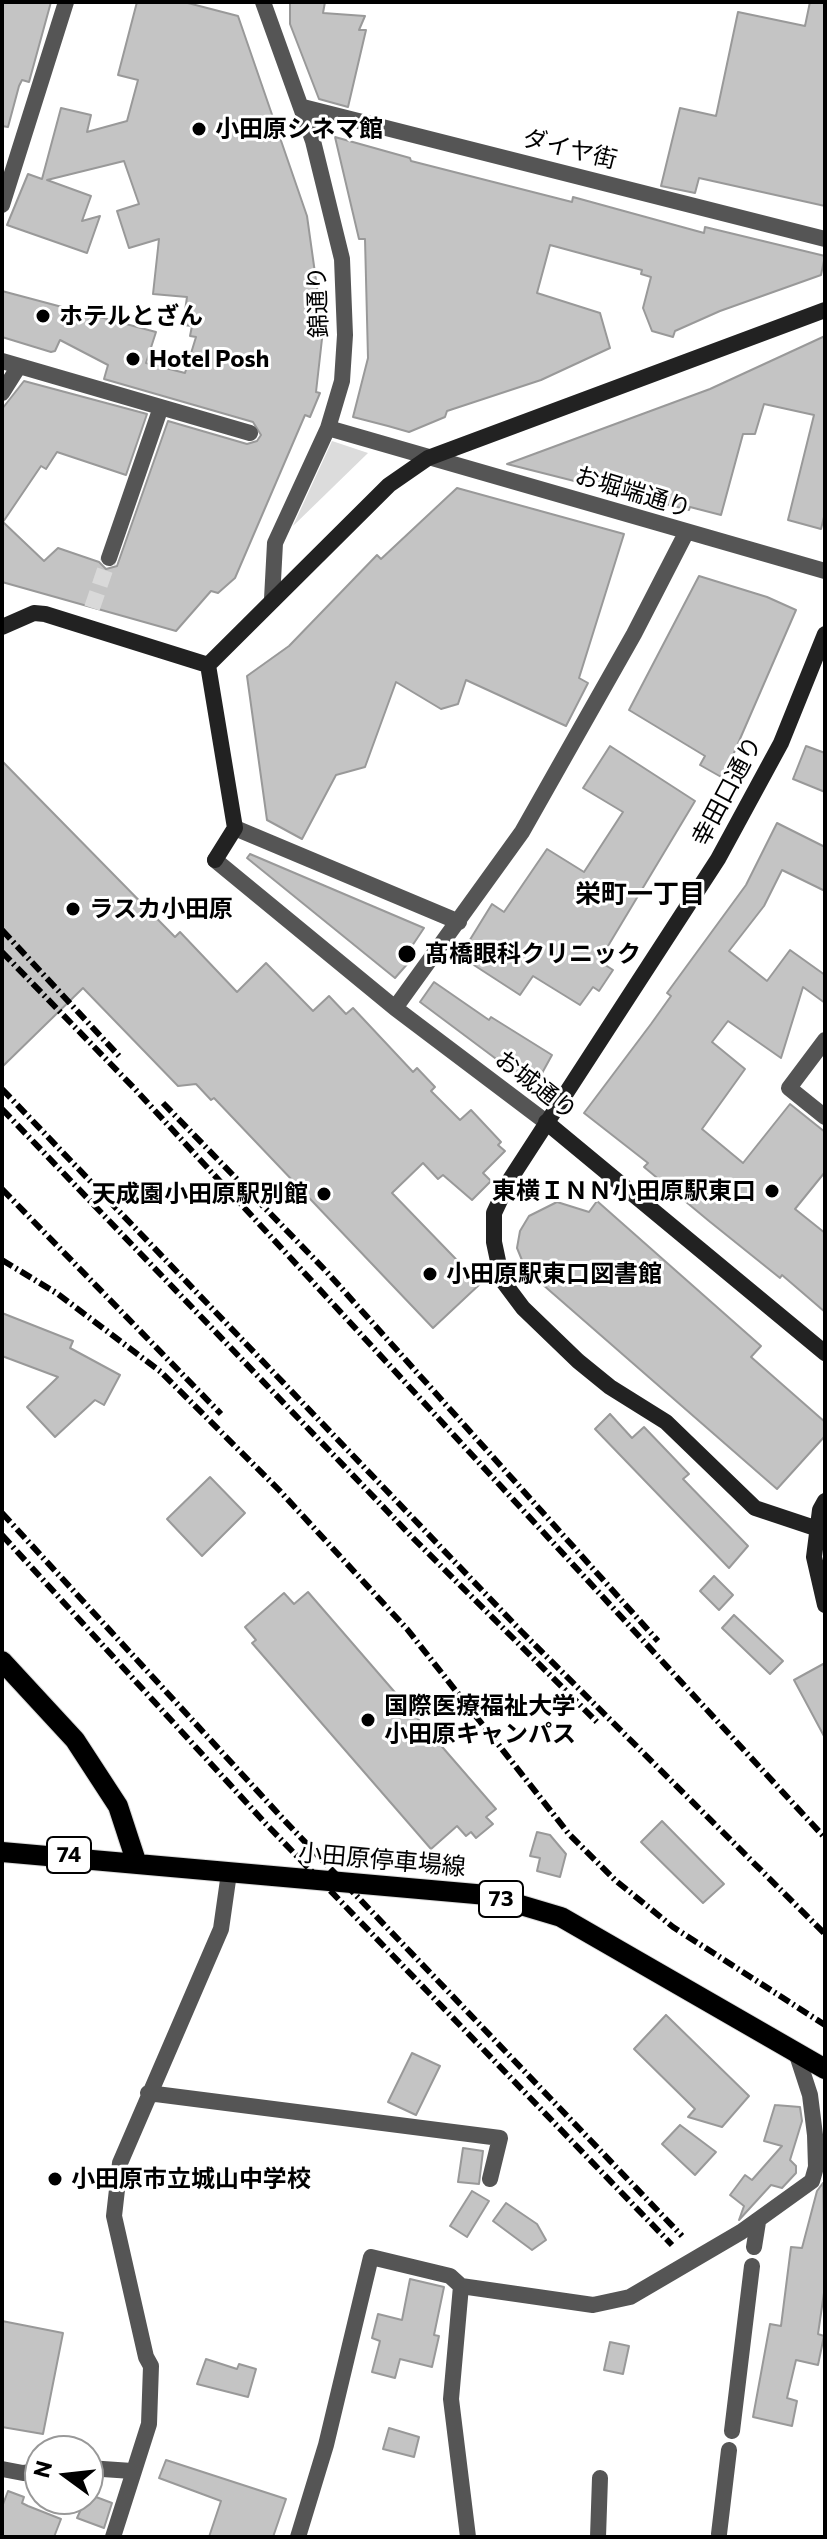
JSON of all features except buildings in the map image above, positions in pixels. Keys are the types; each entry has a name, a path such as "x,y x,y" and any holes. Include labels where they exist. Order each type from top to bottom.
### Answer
{"main road":[{"path":"2,1661 75,1740 118,1806 136,1861"},
{"name":"74","path":"2,1852 136,1861"},
{"name":"小田原停車場線","path":"136,1861 229,1873 487,1895 561,1917 825,2069"}],"street":[{"path":"2,205 66,2"},
{"name":"錦通り","path":"263,2 303,107 342,259 345,335 342,381 328,428 275,543 272,599"},
{"name":"ダイヤ街","path":"303,107 825,239"},
{"path":"208,665 389,485 428,458 825,310"},
{"path":"2,361 250,433"},
{"path":"2,393 19,366"},
{"path":"109,558 161,407"},
{"name":"お堀端通り","path":"328,428 825,571"},
{"path":"395,1008 522,832 634,634 686,533"},
{"path":"2,627 34,613 45,614 208,665"},
{"name":"幸田口通り","path":"818,1529 755,1508 666,1422 610,1387 523,1308 502,1280 494,1242 494,1213 509,1181 546,1122 718,859 781,743 825,634"},
{"path":"208,665 235,828 459,922"},
{"name":"お城通り","path":"235,828 215,860 395,1008 546,1122 825,1353"},
{"path":"825,1040 789,1088 825,1117"},
{"path":"825,1501 814,1557 825,1605"},
{"path":"113,2537 149,2424 151,2366 146,2357 114,2216 120,2163 221,1929 229,1873"},
{"path":"298,2537 326,2445 371,2257 450,2276 461,2286 593,2305 630,2297 758,2222 805,2190 812,2181 816,2167 810,2095 796,2052"},
{"path":"148,2093 500,2138 490,2179"},
{"path":"754,2247 758,2222"},
{"path":"732,2431 752,2266"},
{"path":"461,2286 451,2399 468,2537"},
{"path":"719,2534 729,2450"},
{"path":"2,2469 24,2473"},
{"path":"104,2469 132,2471"},
{"path":"598,2537 600,2478"}],"shaded area":[{"path":"332,441 368,453 293,526"}],"tunnel":[{"path":"92,608 109,558"}],"railway":[{"path":"2,930 119,1056"},
{"path":"2,952 134,1088 825,1838"},
{"path":"2,1089 521,1631 825,1934"},
{"path":"163,1103 326,1271 658,1641"},
{"path":"2,1109 413,1538 598,1723"},
{"path":"2,1189 221,1414"},
{"path":"2,1260 58,1294 161,1372 279,1490 407,1629 569,1834 615,1880 673,1927 825,2025"},
{"path":"2,1513 285,1821 682,2236"},
{"path":"2,1535 266,1824 672,2245"}],"place":[{"name":"小田原シネマ館","path":"199,129"},
{"name":"ホテルとざん","path":"43,316"},
{"name":"Hotel Posh","path":"133,359"},
{"name":"ラスカ小田原","path":"73,909"},
{"name":"髙橋眼科クリニック","path":"407,954"},
{"name":"東横ＩＮＮ小田原駅東口","path":"772,1191"},
{"name":"天成園小田原駅別館","path":"324,1194"},
{"name":"小田原駅東口図書館","path":"430,1274"},
{"name":"国際医療福祉大学 小田原キャンパス","path":"368,1720"},
{"name":"小田原市立城山中学校","path":"55,2179"}],"district":[{"name":"栄町一丁目","path":"640,894"}]}
